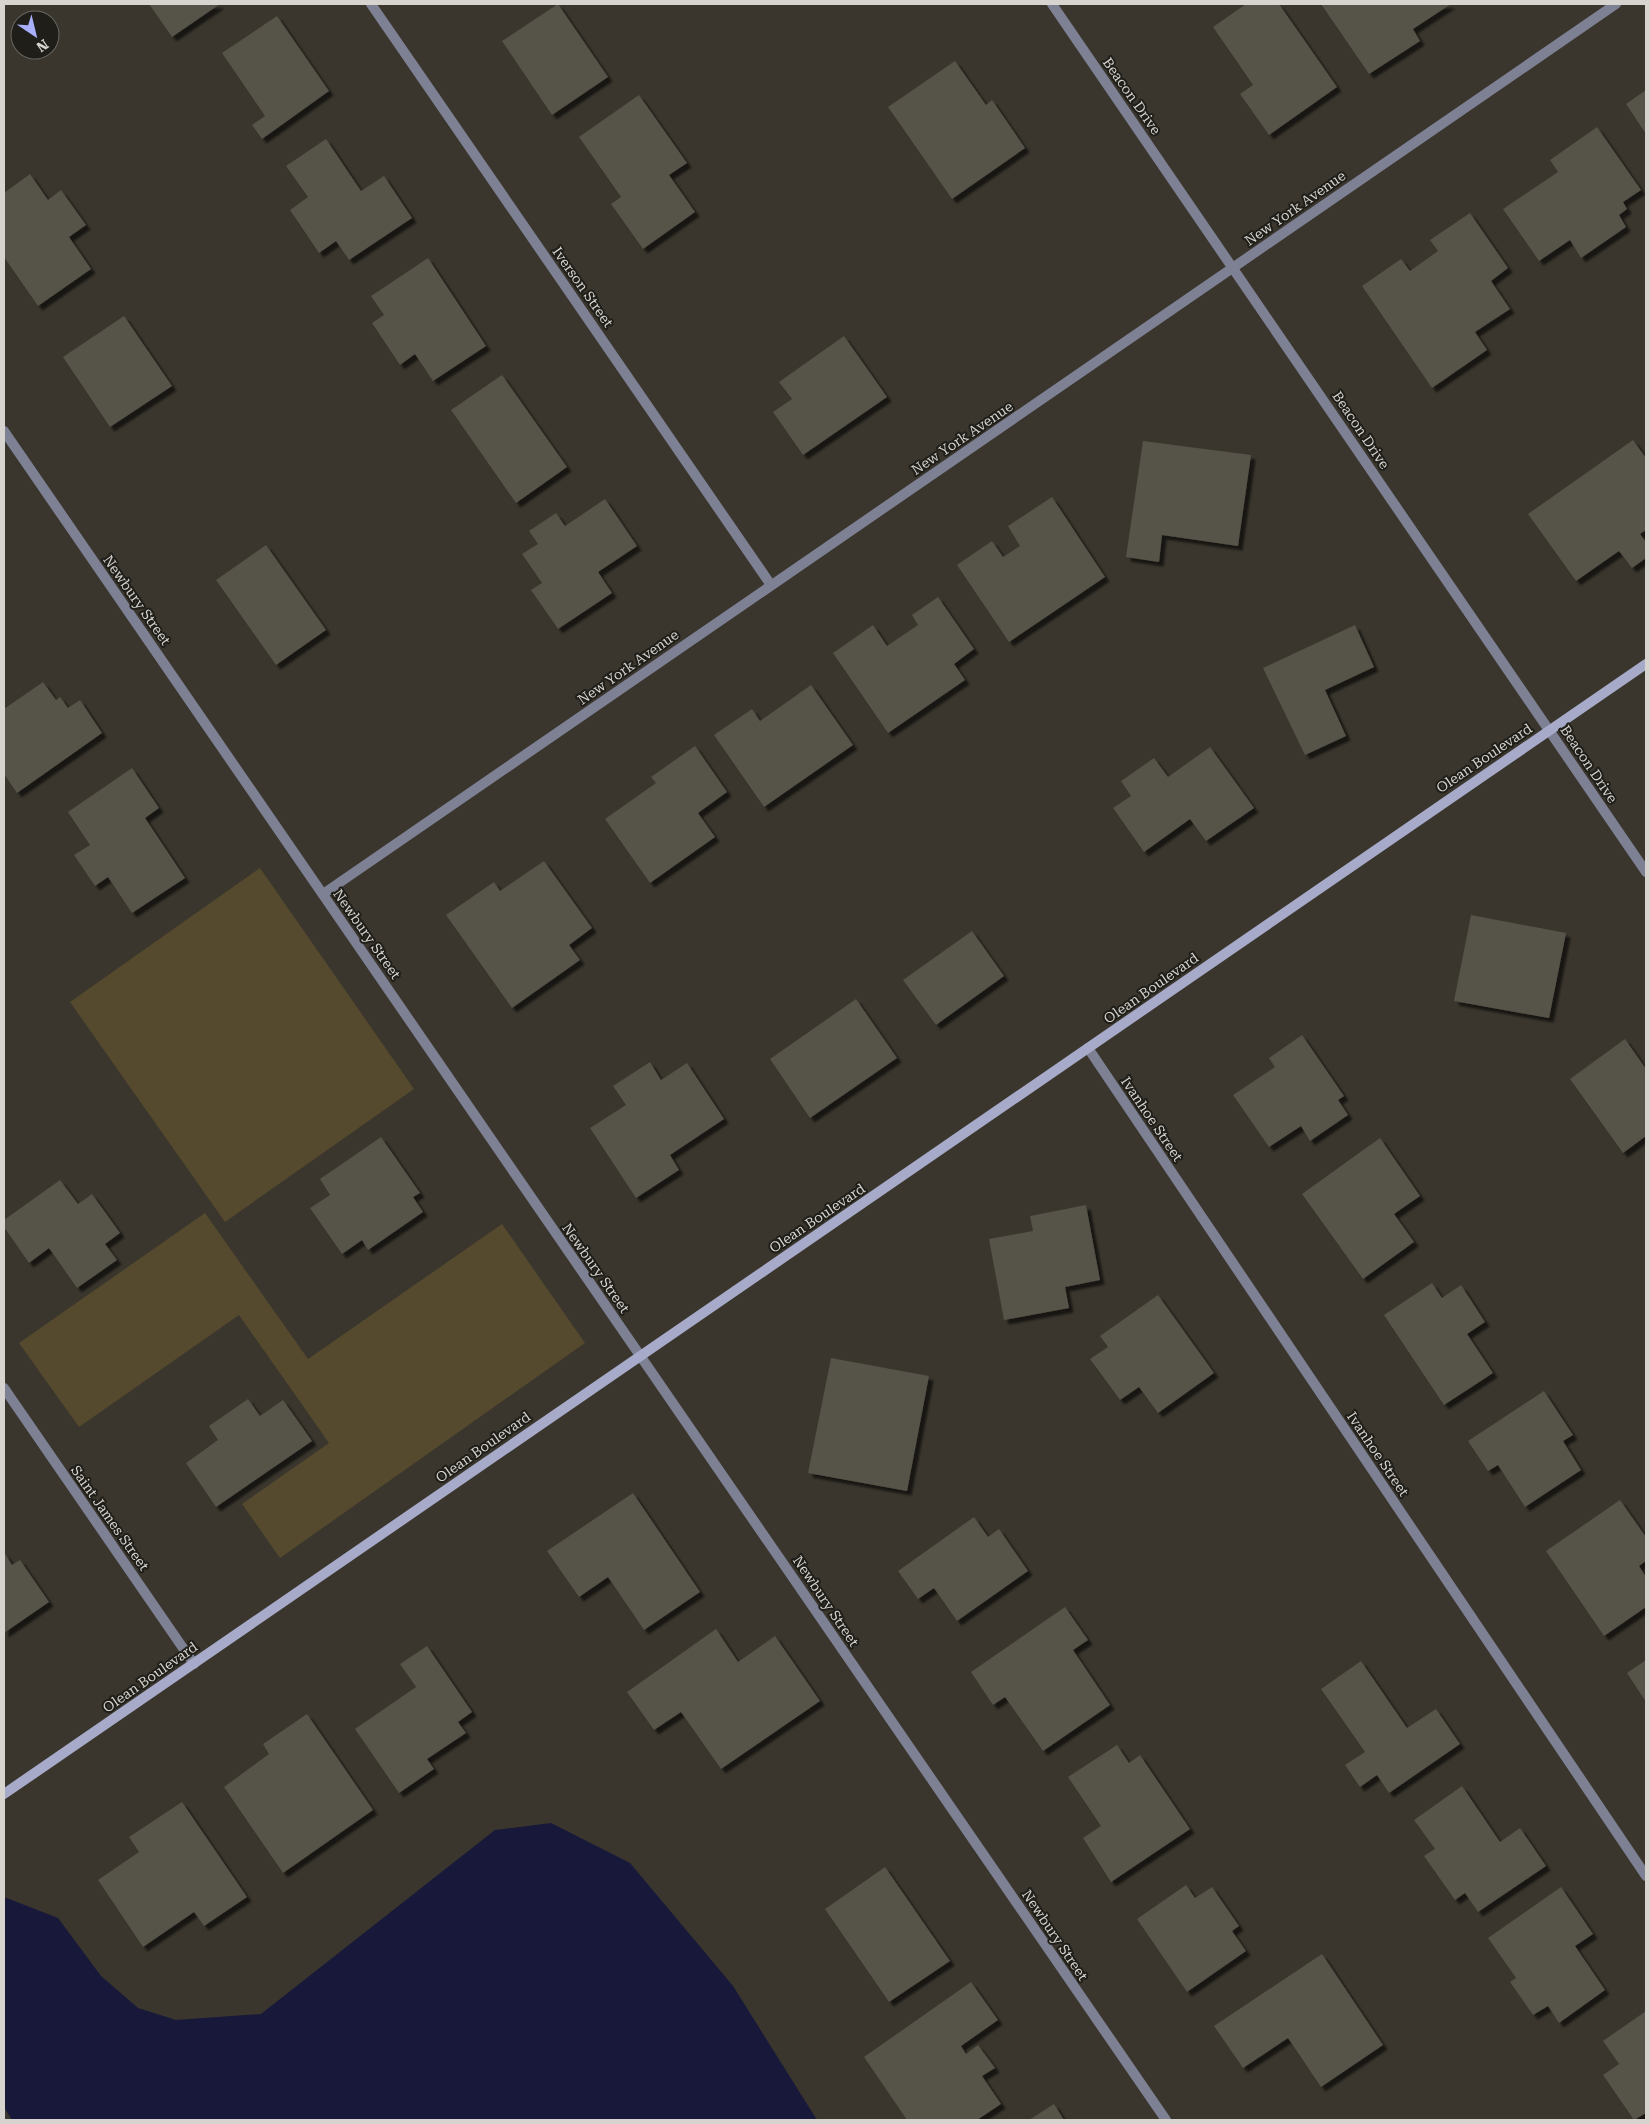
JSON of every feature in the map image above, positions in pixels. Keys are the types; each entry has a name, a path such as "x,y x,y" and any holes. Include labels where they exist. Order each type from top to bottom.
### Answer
{"street":[{"name":"Iverson Street","path":"371,4 771,585"},
{"name":"Beacon Drive","path":"1052,4 1646,872"},
{"name":"New York Avenue","path":"322,894 1616,4"},
{"name":"Newbury Street","path":"4,430 1166,2120"},
{"name":"Olean Boulevard","path":"4,1794 1646,664"},
{"name":"Ivanhoe Street","path":"1088,1048 1646,1876"},
{"name":"Saint James Street","path":"4,1388 194,1664"}],"shaded area":[{"path":"260,868 414,1089 225,1222 70,1002"},
{"path":"205,1213 308,1359 502,1224 585,1343 280,1558 242,1504 329,1443 239,1315 79,1427 19,1343"},
{"path":"551,1823 630,1863 733,1986 817,2120 12,2120 4,2107 4,1897 58,1918 101,1976 138,2008 176,2020 261,2014 495,1830"}],"building":[{"path":"149,4 220,4 172,37"},
{"path":"558,4 608,77 552,115 502,41"},
{"path":"1246,4 1279,4 1337,87 1269,135 1240,94 1253,85 1213,27"},
{"path":"1321,4 1451,4 1413,29 1420,41 1369,74"},
{"path":"277,16 329,91 262,139 252,125 265,116 222,53"},
{"path":"955,61 986,105 992,100 1025,148 952,199 888,107"},
{"path":"1646,90 1646,134 1626,104"},
{"path":"639,95 687,163 669,175 695,212 643,249 611,204 621,197 579,137"},
{"path":"1597,127 1641,190 1623,202 1627,209 1619,215 1626,227 1581,258 1570,240 1539,261 1503,209 1558,172 1550,160"},
{"path":"326,139 361,191 384,176 412,218 349,260 336,241 319,253 290,210 308,197 286,166"},
{"path":"30,174 48,200 61,190 86,225 69,237 91,269 38,306 4,257 4,193"},
{"path":"1470,213 1508,268 1491,281 1510,309 1475,332 1487,350 1432,388 1362,286 1401,259 1410,271 1438,251 1430,240"},
{"path":"428,258 486,346 433,381 415,354 400,365 372,323 384,315 371,296"},
{"path":"124,316 172,386 110,427 63,357"},
{"path":"844,336 887,397 803,455 773,412 792,399 779,382"},
{"path":"502,375 567,467 516,503 451,410"},
{"path":"1633,440 1646,458 1646,530 1640,534 1646,542 1646,558 1632,568 1619,551 1576,581 1528,514"},
{"path":"1143,441 1251,455 1238,546 1162,535 1159,562 1126,557"},
{"path":"1052,497 1105,577 1009,642 957,565 992,541 1003,557 1020,546 1008,526"},
{"path":"605,499 637,546 598,572 612,593 558,629 531,590 542,583 522,554 538,544 529,531 556,513 565,526"},
{"path":"266,545 326,630 276,665 216,580"},
{"path":"938,597 974,649 954,664 965,680 888,733 833,653 873,625 887,646 918,625 912,615"},
{"path":"1355,625 1374,667 1325,690 1346,736 1305,755 1263,668"},
{"path":"43,682 56,700 60,697 68,708 80,700 102,733 17,793 4,774 4,709"},
{"path":"811,685 853,745 764,807 714,735 752,709 760,721"},
{"path":"695,746 727,792 698,813 715,837 650,883 605,819 656,783 651,777"},
{"path":"1210,747 1254,808 1206,841 1190,819 1144,852 1113,808 1131,796 1121,781 1154,758 1168,777"},
{"path":"132,768 159,808 145,818 185,878 132,913 108,877 95,886 74,855 90,845 68,812"},
{"path":"544,861 592,928 569,945 580,960 512,1008 446,915 494,882 500,891"},
{"path":"1471,915 1566,933 1549,1018 1454,1001"},
{"path":"972,931 1004,976 936,1025 903,980"},
{"path":"856,999 897,1058 810,1118 770,1059"},
{"path":"1302,1035 1344,1096 1338,1100 1348,1115 1310,1141 1301,1126 1269,1147 1233,1095 1275,1067 1269,1058"},
{"path":"1625,1039 1646,1069 1646,1136 1623,1153 1570,1079"},
{"path":"650,1062 661,1080 687,1063 724,1119 670,1155 679,1170 636,1198 590,1128 626,1105 613,1086"},
{"path":"381,1137 420,1193 413,1197 423,1212 368,1250 362,1240 342,1254 310,1208 330,1195 320,1179"},
{"path":"1380,1138 1420,1196 1394,1214 1414,1242 1363,1279 1302,1194"},
{"path":"60,1180 78,1204 92,1194 120,1233 105,1244 117,1260 77,1288 49,1248 29,1263 4,1227 4,1220"},
{"path":"1086,1205 1100,1280 1065,1287 1069,1308 1004,1320 989,1239 1033,1231 1030,1216"},
{"path":"1432,1283 1442,1298 1461,1285 1485,1322 1467,1334 1493,1373 1444,1405 1384,1315"},
{"path":"1158,1295 1214,1373 1158,1413 1139,1387 1120,1400 1090,1359 1108,1347 1100,1336"},
{"path":"831,1358 929,1376 907,1491 808,1473"},
{"path":"1544,1391 1573,1435 1563,1441 1581,1470 1525,1507 1498,1465 1488,1471 1468,1441"},
{"path":"248,1399 260,1416 283,1400 312,1441 216,1507 186,1463 218,1440 209,1426"},
{"path":"633,1493 700,1592 644,1630 608,1577 579,1597 547,1551"},
{"path":"1620,1500 1646,1537 1646,1561 1639,1566 1646,1577 1646,1607 1604,1636 1546,1551"},
{"path":"974,1517 988,1537 999,1529 1028,1571 957,1621 934,1588 918,1599 898,1571"},
{"path":"4,1552 12,1565 20,1560 49,1602 4,1633"},
{"path":"1065,1607 1088,1640 1073,1650 1110,1705 1043,1751 1005,1697 993,1705 971,1672"},
{"path":"716,1629 738,1662 775,1636 820,1701 721,1769 681,1712 654,1730 627,1692"},
{"path":"427,1646 472,1712 458,1722 466,1733 427,1759 434,1769 399,1793 355,1729 416,1687 400,1664"},
{"path":"1646,1660 1646,1702 1627,1673"},
{"path":"1361,1661 1407,1728 1436,1709 1460,1744 1389,1793 1377,1775 1360,1787 1345,1765 1365,1752 1321,1689"},
{"path":"307,1714 373,1810 283,1873 224,1787 269,1754 263,1744"},
{"path":"1117,1745 1129,1763 1140,1755 1190,1829 1111,1882 1083,1838 1101,1826 1068,1777"},
{"path":"1462,1786 1500,1842 1520,1828 1546,1866 1478,1912 1465,1893 1455,1900 1424,1856 1435,1849 1414,1820"},
{"path":"182,1802 247,1897 204,1926 194,1912 143,1947 98,1880 139,1852 129,1837"},
{"path":"885,1867 950,1961 889,2002 825,1909"},
{"path":"1186,1885 1195,1898 1212,1887 1239,1926 1232,1931 1246,1951 1187,1992 1137,1919"},
{"path":"1561,1887 1593,1934 1575,1946 1605,1990 1559,2023 1548,2006 1533,2015 1510,1982 1516,1978 1488,1938"},
{"path":"1322,1954 1383,2045 1321,2087 1288,2038 1243,2068 1214,2026"},
{"path":"971,1982 998,2020 961,2046 966,2054 978,2045 995,2068 982,2076 1001,2104 977,2120 907,2120 864,2057"},
{"path":"1646,2011 1646,2113 1634,2120 1603,2075 1619,2064 1603,2041"},
{"path":"1054,2104 1064,2120 1029,2120"}]}
